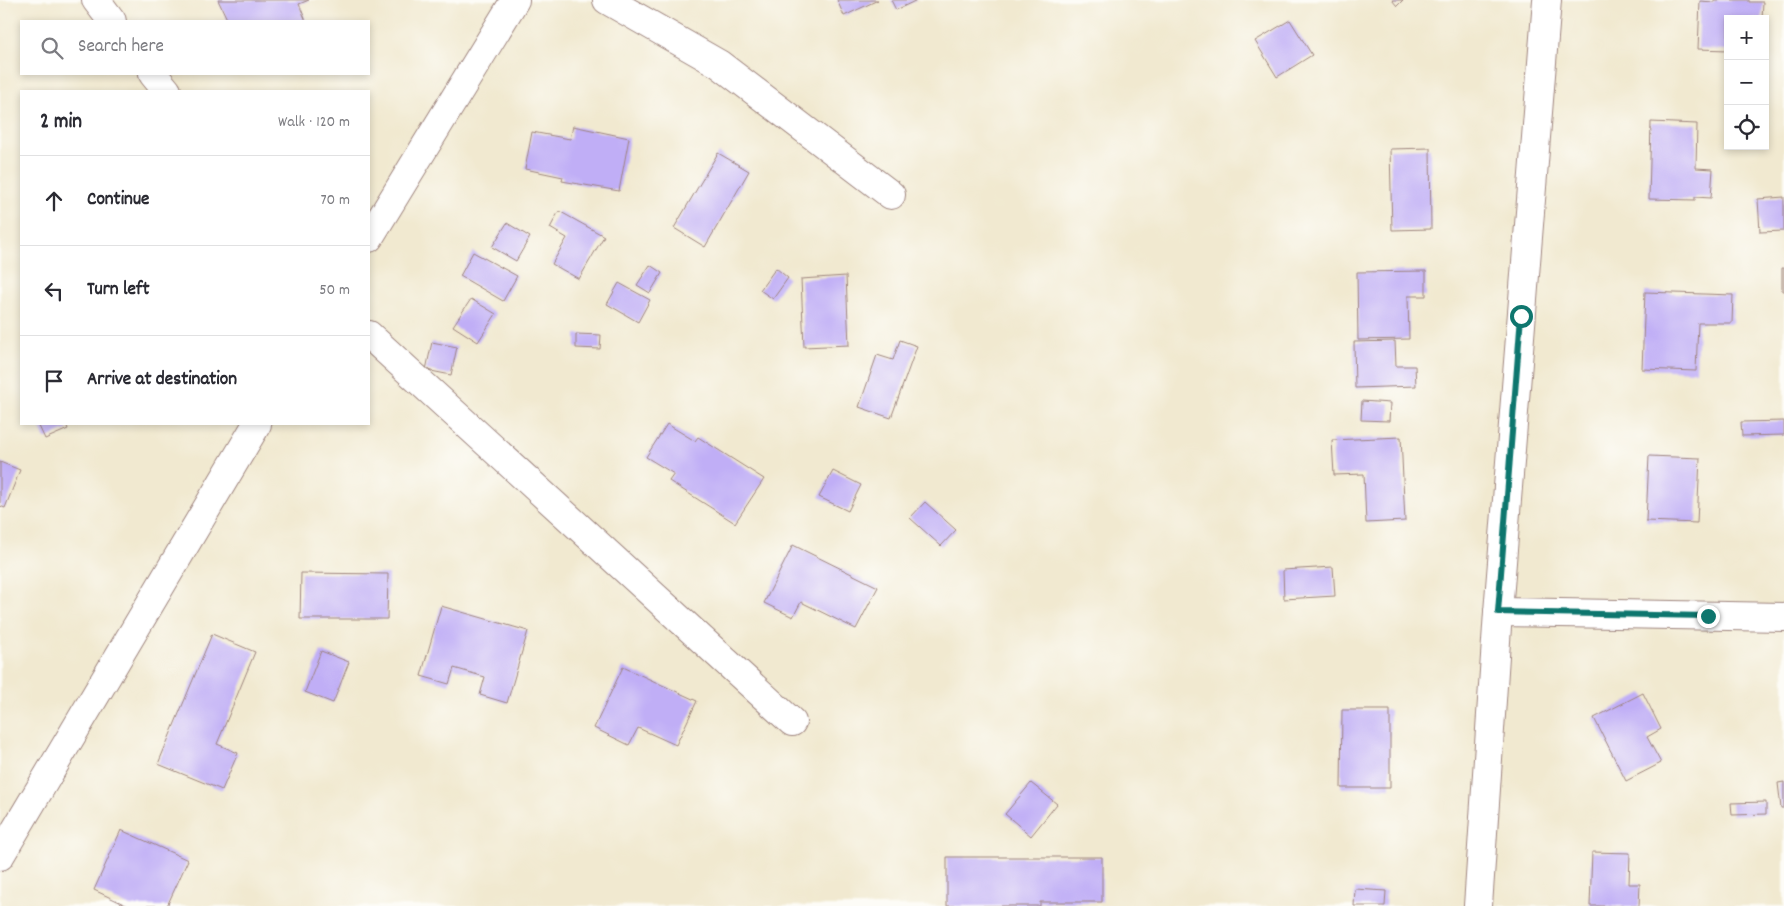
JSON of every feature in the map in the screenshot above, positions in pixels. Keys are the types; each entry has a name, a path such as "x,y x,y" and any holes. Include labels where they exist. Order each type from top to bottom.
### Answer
{"street":[{"path":"96,0 111,20"},
{"path":"370,236 515,0"},
{"path":"608,0 719,64 891,195"},
{"path":"1478,906 1498,612 1547,0"},
{"path":"154,75 166,90"},
{"path":"370,336 792,722"},
{"path":"0,856 256,425"},
{"path":"1498,612 1784,617"}],"building":[{"path":"218,0 309,0 299,4 306,20 228,20"},
{"path":"837,0 878,0 844,16"},
{"path":"891,0 917,0 896,10"},
{"path":"1392,0 1403,0 1397,6"},
{"path":"1714,0 1763,2 1762,15 1724,15 1724,50 1698,49 1700,1 1714,2"},
{"path":"1290,20 1312,55 1277,77 1255,41"},
{"path":"1651,122 1697,124 1696,168 1713,169 1711,198 1695,197 1695,200 1649,199"},
{"path":"573,126 629,138 619,191 562,181 563,177 525,169 532,132 570,139"},
{"path":"1430,148 1431,229 1392,230 1390,149"},
{"path":"718,153 749,171 705,247 674,228"},
{"path":"1784,197 1784,231 1760,232 1758,199"},
{"path":"559,211 604,236 579,279 552,264 567,238 550,228"},
{"path":"507,223 530,237 516,261 492,247"},
{"path":"473,252 517,276 503,301 460,276"},
{"path":"650,265 662,273 650,293 637,285"},
{"path":"776,268 788,278 773,299 760,290"},
{"path":"1782,268 1784,268 1784,291 1782,291"},
{"path":"1426,271 1426,296 1408,296 1409,339 1358,340 1357,272"},
{"path":"846,276 849,345 804,347 801,279"},
{"path":"619,283 650,300 638,322 607,304"},
{"path":"1645,292 1733,295 1732,323 1698,323 1696,371 1642,369"},
{"path":"471,299 496,314 478,342 453,326"},
{"path":"576,334 601,335 600,349 576,348"},
{"path":"900,340 917,346 891,418 859,407 877,355 893,360"},
{"path":"1395,341 1396,366 1415,366 1416,386 1355,388 1354,342"},
{"path":"432,342 457,347 451,375 426,370"},
{"path":"1362,401 1390,403 1389,421 1361,420"},
{"path":"1784,421 1784,435 1742,436 1741,422"},
{"path":"667,424 695,441 698,437 764,479 735,523 669,481 674,474 646,457"},
{"path":"38,425 66,425 68,429 45,439"},
{"path":"1401,437 1405,521 1366,523 1364,474 1334,475 1332,440"},
{"path":"1649,456 1700,458 1697,523 1646,521"},
{"path":"0,462 20,470 5,508 0,506"},
{"path":"833,471 861,485 848,511 819,497"},
{"path":"925,502 956,530 941,546 910,518"},
{"path":"793,545 878,587 856,629 801,602 793,617 764,603"},
{"path":"1333,567 1335,596 1284,599 1283,570"},
{"path":"301,573 388,574 387,619 300,619"},
{"path":"441,606 528,631 507,703 480,695 485,677 454,668 449,684 421,676"},
{"path":"212,634 255,652 217,744 238,753 222,790 158,764"},
{"path":"321,651 349,662 333,703 305,692"},
{"path":"623,667 697,701 676,745 638,728 629,745 594,728"},
{"path":"1643,693 1661,729 1647,737 1661,763 1626,781 1594,718"},
{"path":"1342,710 1390,710 1390,788 1341,788"},
{"path":"1784,782 1784,808 1781,808 1778,783"},
{"path":"1031,783 1057,804 1031,836 1005,814"},
{"path":"1766,802 1766,814 1732,815 1731,803"},
{"path":"121,830 188,860 167,906 128,906 94,890"},
{"path":"1592,852 1630,853 1629,884 1640,884 1639,906 1590,906"},
{"path":"947,857 1102,857 1102,902 1040,902 1040,906 947,906"},
{"path":"1355,889 1386,891 1385,906 1354,906"}],"route":[{"path":"1521,316 1498,612 1708,616"}]}
